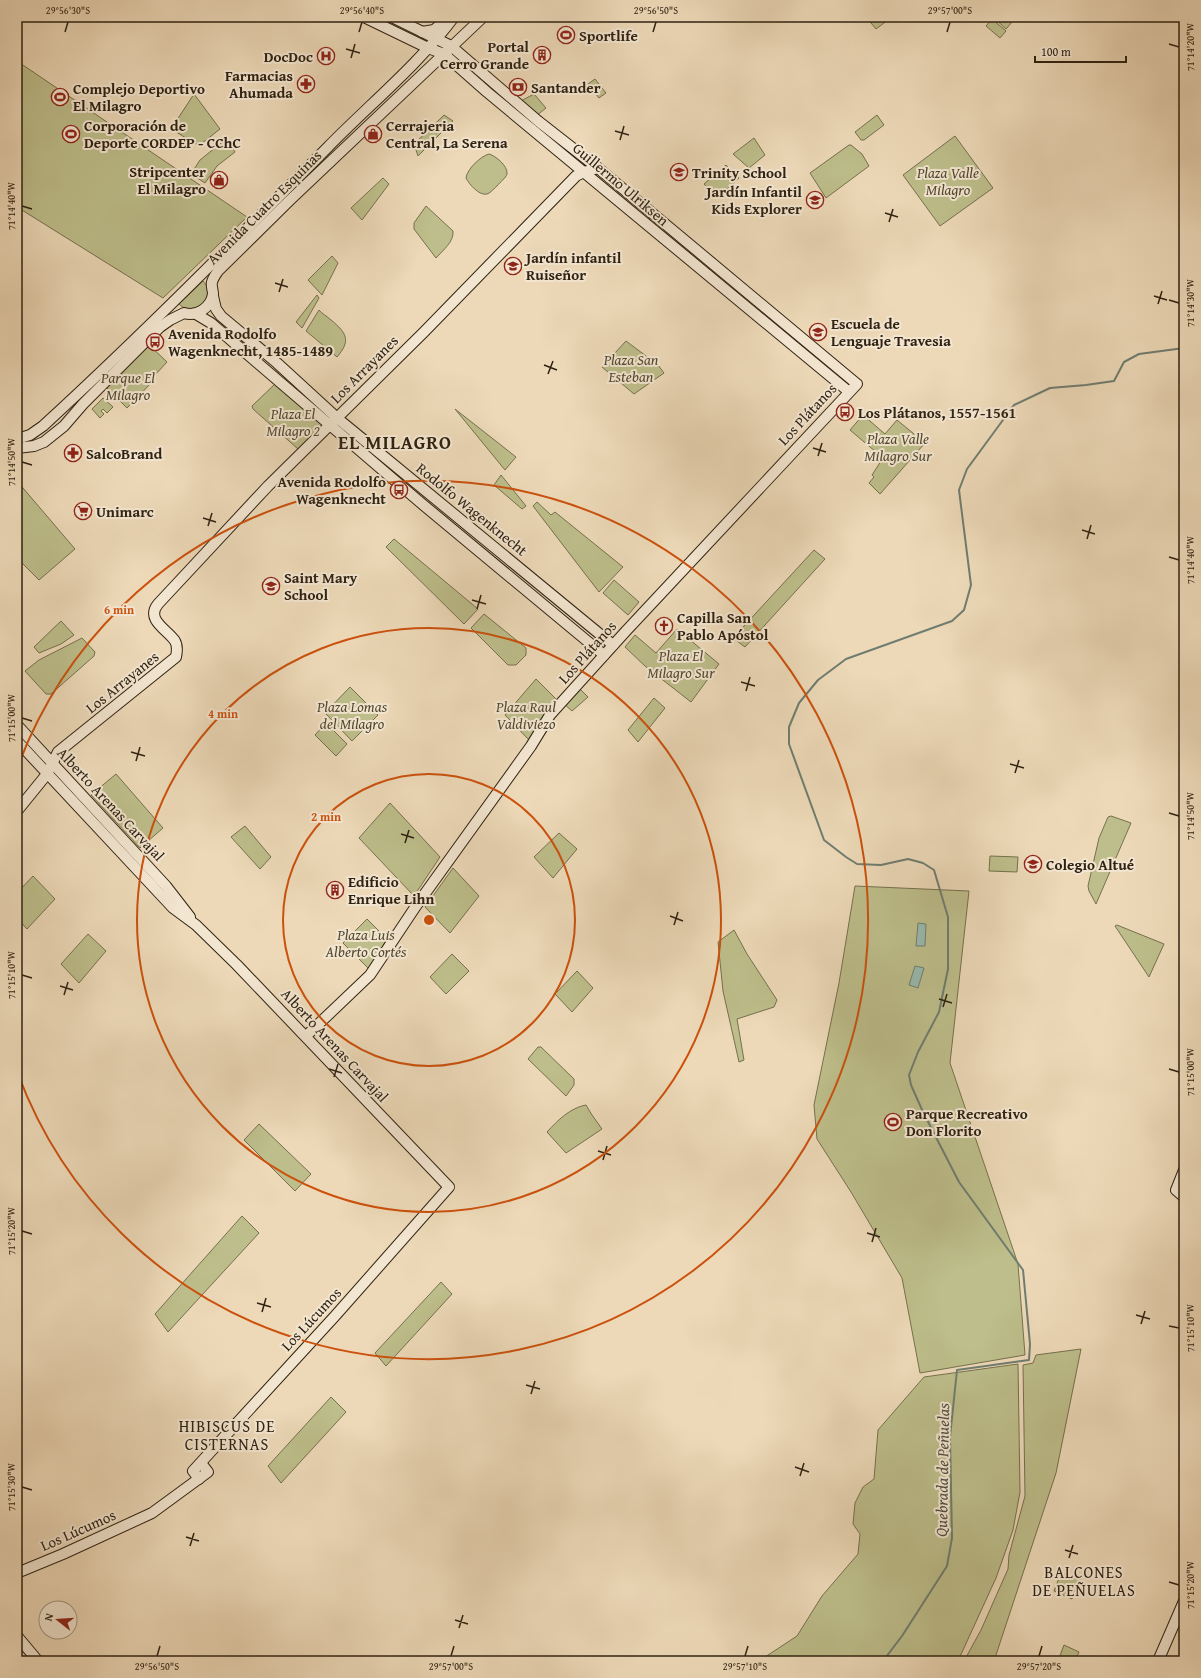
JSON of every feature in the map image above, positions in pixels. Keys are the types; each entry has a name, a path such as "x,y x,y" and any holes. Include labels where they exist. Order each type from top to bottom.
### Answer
{"main road":[{"path":"17,1654 23,1661"}],"street":[{"name":"Guillermo Ulriksen","path":"364,17 428,48 444,54 848,392"},
{"name":"Guillermo Ulriksen","path":"392,17 436,40 451,46 538,121 598,168 857,384"},
{"path":"422,32 434,30 449,17"},
{"name":"Avenida Cuatro Esquinas","path":"17,439 30,435 43,426 202,274 436,40 454,17"},
{"name":"Avenida Cuatro Esquinas","path":"213,296 211,284 215,275 224,265 483,17"},
{"name":"Los Arrayanes","path":"17,811 47,774 58,752 176,657 176,645 174,640 157,623 154,612 155,608 266,488 424,332 576,176 598,168"},
{"path":"202,274 211,284"},
{"path":"173,302 178,310 189,315 196,314 208,305 213,296"},
{"name":"Rodolfo Wagenknecht","path":"213,296 216,309 221,316 277,363 337,418 613,645"},
{"path":"17,448 34,446 44,442 64,426 160,327 184,313"},
{"name":"Rodolfo Wagenknecht","path":"196,314 211,323 509,577 604,654"},
{"name":"Los Plátanos","path":"306,1036 370,975 416,906 531,746 550,715 604,654 857,384"},
{"name":"Alberto Arenas Carvajal","path":"17,725 166,886 196,925"},
{"name":"Alberto Arenas Carvajal","path":"17,741 170,904 196,925 306,1036 449,1187"},
{"path":"1184,1170 1176,1190 1184,1197"},
{"name":"Los Lúcumos","path":"17,1573 63,1554 152,1513 196,1475 202,1463 449,1187"},
{"name":"Los Lúcumos","path":"196,1475 208,1472 202,1463"},
{"path":"1158,1661 1183,1606"},
{"path":"17,1636 38,1661"}],"green space":[{"path":"866,17 892,17 876,29"},
{"path":"993,17 1006,17 1012,22 1006,29"},
{"path":"992,19 1006,31 1000,38 986,26"},
{"name":"Corporación de Deporte CORDEP - CChC","path":"17,61 247,217 163,298 17,207"},
{"path":"595,79 606,93 599,98 588,84"},
{"path":"194,94 220,129 201,144 196,144 171,129"},
{"path":"534,94 546,108 536,116 521,101"},
{"path":"444,115 453,121 418,156 414,144"},
{"path":"877,115 884,125 864,140 861,140 855,132"},
{"name":"Plaza Valle Milagro","path":"955,136 993,188 940,226 903,175"},
{"path":"754,138 765,155 749,168 733,154"},
{"path":"226,139 235,152 217,166 205,183 191,174 200,160"},
{"path":"849,145 862,154 869,166 826,198 810,173"},
{"path":"489,154 501,162 506,168 507,174 491,192 484,194 475,189 466,178 467,174 475,163 482,157"},
{"path":"726,165 739,178 717,198 704,184"},
{"path":"383,178 389,184 362,220 351,208"},
{"path":"426,206 453,231 452,239 436,258 414,229 414,223"},
{"path":"332,256 338,263 322,295 308,280"},
{"path":"203,281 207,287 208,293 202,304 191,309 185,308 179,304"},
{"path":"317,295 319,298 302,328 296,322"},
{"path":"319,310 344,333 344,346 337,357 306,331"},
{"name":"Plaza San Esteban","path":"626,341 658,365 664,373 634,394 602,367"},
{"name":"Parque El Milagro","path":"148,344 167,362 155,375 154,380 127,408 105,386"},
{"name":"Plaza El Milagro 2","path":"275,384 323,425 298,449 253,409 252,406"},
{"path":"103,398 113,407 107,413 103,409 101,411 104,414 100,418 92,409"},
{"path":"455,409 516,457 505,470"},
{"name":"Plaza Valle Milagro Sur","path":"863,415 885,434 897,420 925,443 880,494 869,483 874,477 872,475 883,458 850,430"},
{"path":"501,475 526,506 522,509 494,485"},
{"path":"17,481 75,549 39,580 17,558"},
{"path":"537,502 551,515 555,512 623,567 599,592 533,506"},
{"path":"394,539 478,609 464,624 386,547"},
{"name":"Plaza El Milagro Sur","path":"814,550 825,559 745,647 733,638"},
{"path":"614,580 639,602 628,615 603,593"},
{"path":"484,614 526,648 526,655 516,665 508,665 471,628"},
{"path":"61,621 74,635 61,644 39,653 34,647"},
{"name":"Plaza El Milagro Sur","path":"677,629 719,664 691,702 645,666 625,647 635,635 656,653"},
{"path":"82,638 95,652 94,656 51,694 46,694 25,671 39,660"},
{"name":"Plaza Raul Valdiviezo","path":"536,679 558,701 546,712 529,740 505,715"},
{"path":"577,686 588,697 572,711 562,702"},
{"name":"Plaza Lomas del Milagro","path":"350,687 378,715 352,741 325,713"},
{"path":"654,698 665,708 638,742 628,730"},
{"path":"326,723 347,744 336,756 315,735"},
{"path":"116,774 163,828 140,848 91,795"},
{"path":"390,803 440,857 414,896 359,838"},
{"path":"1111,816 1131,823 1096,904 1088,886 1099,838 1108,817"},
{"path":"245,826 271,857 260,869 231,837"},
{"path":"559,833 577,849 553,878 534,857"},
{"path":"990,856 1018,857 1017,872 989,871"},
{"path":"453,868 479,896 450,933 425,907"},
{"path":"33,876 55,899 27,929 17,918 17,893"},
{"name":"Parque Recreativo Don Florito","path":"855,886 969,891 950,1063 1018,1264 1025,1355 920,1373 902,1278 851,1192 817,1139 814,1105 839,983"},
{"name":"Plaza Luis Alberto Cortés","path":"367,919 387,939 369,969 343,943"},
{"path":"1117,925 1164,944 1149,977 1115,926"},
{"path":"734,930 747,954 777,1000 774,1007 737,1019 744,1060 739,1062 723,991 718,942"},
{"path":"88,934 106,951 79,983 61,964"},
{"path":"452,954 469,971 446,994 430,977"},
{"path":"577,971 593,988 572,1012 555,994"},
{"path":"538,1047 541,1047 574,1079 574,1085 566,1096 528,1059"},
{"path":"586,1105 602,1129 566,1153 547,1132 560,1119 570,1112"},
{"path":"259,1124 311,1174 295,1191 244,1140"},
{"path":"242,1216 259,1233 168,1332 155,1314"},
{"path":"441,1282 452,1294 386,1366 375,1353"},
{"path":"1081,1349 1056,1473 994,1661 964,1661 981,1630 1008,1569 1009,1555 1025,1496 1023,1365 1033,1363 1036,1355"},
{"name":"Quebrada de Peñuelas","path":"1018,1364 1020,1492 1013,1530 996,1578 958,1661 759,1661 797,1636 822,1596 858,1554 860,1534 853,1524 855,1503 863,1487 874,1479 878,1430 924,1377"},
{"path":"331,1397 346,1412 281,1483 268,1466"},
{"path":"1061,1573 1080,1579 1072,1599 1054,1591"},
{"path":"1064,1645 1079,1652 1075,1661 1058,1661"}],"water":[{"path":"918,923 926,924 925,946 916,946"},
{"path":"915,966 924,968 918,988 909,985"}],"waterway":[{"name":"Quebrada de Peñuelas","path":"883,1661 902,1636 947,1566 952,1538 950,1437 957,1370 1029,1360 1030,1344 1023,1270 959,1182 923,1112 911,1085 909,1075 918,1052 939,1012 948,969 948,917 934,870 923,863 908,859 881,865 857,864 824,840 789,744 789,727 799,703 818,680 846,659 952,621 964,610 971,585 959,490 967,469 1014,405 1050,388 1114,381 1124,362 1139,354 1184,348"}],"place":[{"name":"Sportlife","path":"566,35"},
{"name":"Portal Cerro Grande","path":"542,55"},
{"name":"DocDoc","path":"326,56"},
{"name":"Farmacias Ahumada","path":"306,84"},
{"name":"Santander","path":"518,87"},
{"name":"Complejo Deportivo El Milagro","path":"60,97"},
{"name":"Corporación de Deporte CORDEP - CChC","path":"71,134"},
{"name":"Cerrajeria Central, La Serena","path":"373,134"},
{"name":"Trinity School","path":"679,172"},
{"name":"Stripcenter El Milagro","path":"219,180"},
{"name":"Jardín Infantil Kids Explorer","path":"815,200"},
{"name":"Jardín infantil Ruiseñor","path":"513,266"},
{"name":"Escuela de Lenguaje Travesia","path":"818,332"},
{"name":"Avenida Rodolfo Wagenknecht, 1485-1489","path":"155,342"},
{"name":"Los Plátanos, 1557-1561","path":"845,412"},
{"name":"SalcoBrand","path":"73,453"},
{"name":"Avenida Rodolfo Wagenknecht","path":"399,490"},
{"name":"Unimarc","path":"83,511"},
{"name":"Saint Mary School","path":"271,586"},
{"name":"Capilla San Pablo Apóstol","path":"664,626"},
{"name":"Colegio Altué","path":"1033,864"},
{"name":"Edificio Enrique Lihn","path":"335,890"},
{"name":"Parque Recreativo Don Florito","path":"893,1122"}],"district":[{"name":"EL MILAGRO","path":"395,442"},
{"name":"HIBISCUS DE CISTERNAS","path":"227,1435"},
{"name":"BALCONES DE PEÑUELAS","path":"1084,1581"}]}
